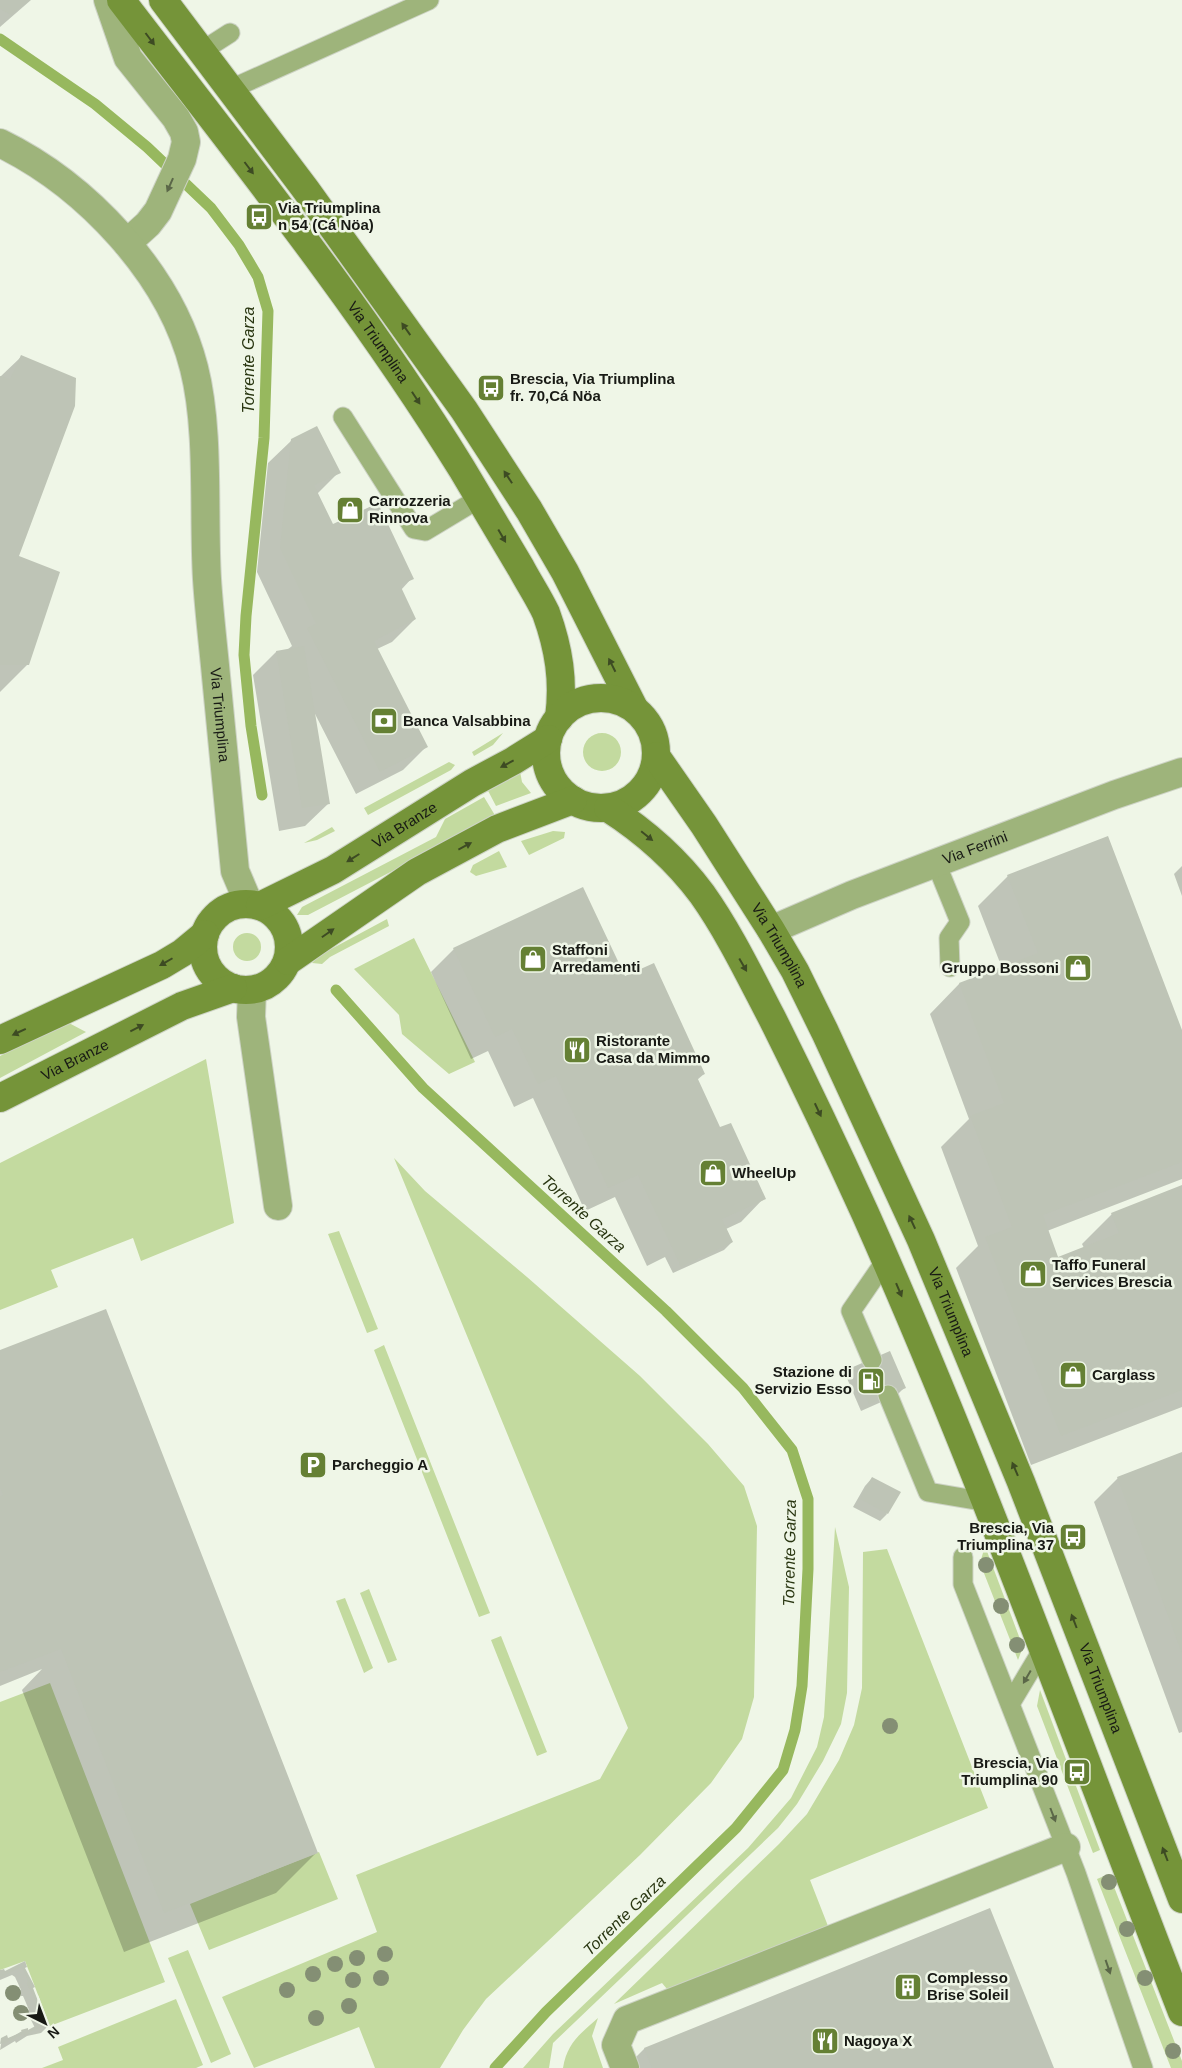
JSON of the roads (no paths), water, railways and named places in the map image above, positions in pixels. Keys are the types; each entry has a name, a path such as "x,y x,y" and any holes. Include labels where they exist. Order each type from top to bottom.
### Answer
{"main road":[{"name":"Via Triumplina","path":"121,0 341,289 398,371 480,498 545,611 558,652 562,696 553,729 547,762 550,774 563,793 573,800 596,808 608,808 628,801 645,786 651,777 656,756 656,742 644,718 634,708 619,700 603,698 586,700 571,707 553,729"},
{"name":"Via Triumplina","path":"163,0 306,190 464,410 529,510 565,572 634,708"},
{"name":"Via Branze","path":"0,1040 182,953 205,934 210,923 227,908 254,905 332,870 472,783 513,761 553,729"},
{"name":"Via Triumplina","path":"656,756 704,825 772,930 795,971 921,1240 1021,1482 1182,1899"},
{"name":"Via Branze","path":"0,1098 182,1006 242,989 261,988 278,977 288,960 417,872 497,829 573,800"},
{"name":"Via Triumplina","path":"608,808 651,838 670,856 708,904 757,989 807,1088 886,1260 987,1502 1182,2012"},
{"path":"254,905 270,911 285,927 289,938 288,960"},
{"path":"205,934 203,944 204,956 214,976 242,989"}],"street":[{"path":"108,0 128,58 176,118 184,132 186,142 182,159 158,211 148,224 127,243"},
{"name":"Via Triumplina","path":"0,142 45,169 102,216 127,243 149,272 168,302 184,334 194,368 203,439 207,580 235,871 254,905"},
{"name":"Via Ferrini","path":"772,930 852,895 1114,795 1182,772"},
{"path":"242,989 251,1017 278,1206"},
{"path":"626,2068 616,2045 627,2020 1066,1847"}],"lane":[{"path":"231,89 429,0"},
{"path":"202,51 230,33"},
{"path":"343,417 414,529 425,531 480,498"},
{"path":"936,863 960,922 949,938 950,967"},
{"path":"872,1360 850,1311 886,1260"},
{"path":"888,1396 928,1492 987,1502"},
{"path":"963,1557 963,1584 1066,1847 1143,2068"},
{"path":"1010,1704 1043,1649"}],"waterway":[{"name":"Torrente Garza","path":"0,39 95,104 147,147 211,208 239,245 258,277 268,311 264,438 246,616 244,655 251,726 262,795"},
{"name":"Torrente Garza","path":"336,990 423,1088 666,1311 743,1388 792,1450 808,1499 808,1569 802,1686 795,1730 783,1770 736,1828 546,2012 495,2068"}],"place":[{"name":"Via Triumplina n 54 (Cá Nöa)","path":"259,217"},
{"name":"Brescia, Via Triumplina fr. 70,Cá Nöa","path":"491,388"},
{"name":"Carrozzeria Rinnova","path":"350,510"},
{"name":"Banca Valsabbina","path":"384,721"},
{"name":"Staffoni Arredamenti","path":"533,959"},
{"name":"Gruppo Bossoni","path":"1078,968"},
{"name":"Ristorante Casa da Mimmo","path":"577,1050"},
{"name":"WheelUp","path":"713,1173"},
{"name":"Taffo Funeral Services Brescia","path":"1033,1274"},
{"name":"Carglass","path":"1073,1375"},
{"name":"Stazione di Servizio Esso","path":"871,1381"},
{"name":"Parcheggio A","path":"313,1465"},
{"name":"Brescia, Via Triumplina 37","path":"1073,1537"},
{"name":"Brescia, Via Triumplina 90","path":"1077,1772"},
{"name":"Complesso Brise Soleil","path":"908,1987"},
{"name":"Nagoya X","path":"825,2041"}]}
